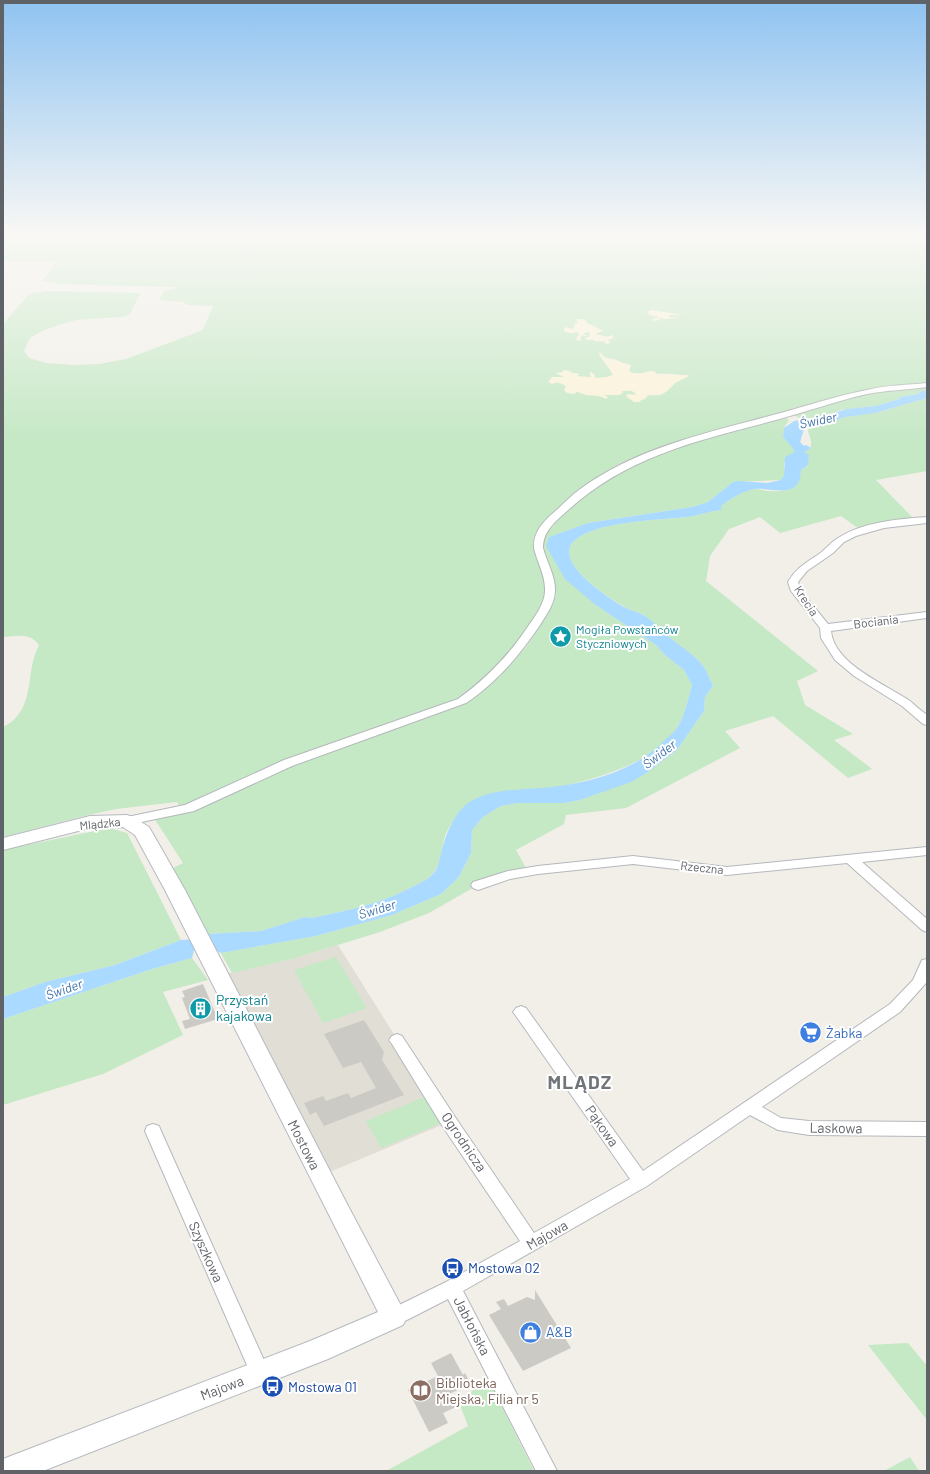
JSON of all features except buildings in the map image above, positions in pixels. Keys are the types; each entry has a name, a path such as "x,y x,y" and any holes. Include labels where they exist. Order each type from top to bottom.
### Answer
{"street":[{"path":"127,821 188,808 288,764 470,696 494,676 522,645 545,611 549,596 550,584 538,544 541,534 569,502 609,473 645,457 683,443 832,400 878,390 927,385"},
{"name":"Krecia","path":"927,520 884,525 842,539 828,552 812,562 797,575 793,582 796,591 825,628 826,638 831,648 839,658 858,674 906,704 927,721"},
{"name":"Bociania","path":"825,628 927,615"},
{"name":"Mlądzka","path":"3,844 90,822 127,821 142,831 217,971"},
{"name":"Rzeczna","path":"478,885 508,875 538,870 633,860 727,871 927,851"},
{"path":"850,859 927,927"},
{"name":"Majowa","path":"7,1471 319,1350 394,1317 452,1288 532,1244 641,1181 895,1008 919,983 927,964"},
{"name":"Mostowa","path":"217,971 337,1209 394,1317"},
{"name":"Pąkowa","path":"520,1012 641,1181"},
{"name":"Ogrodnicza","path":"397,1040 449,1122 532,1244"},
{"name":"Laskowa","path":"750,1108 778,1124 809,1128 927,1129"},
{"name":"Szyszkowa","path":"153,1131 260,1373"},
{"name":"Jabłońska","path":"452,1288 547,1471"}],"shaded area":[{"path":"338,945 449,1122 320,1176 219,975 292,959"}],"green space":[{"path":"20,305 135,305 129,315 122,317 76,320 44,330 30,338 24,351 29,358 46,363 73,365 99,364 126,359 203,329 213,306 188,305 927,305 927,383 888,386 861,391 675,443 640,455 601,474 565,501 536,533 533,544 546,584 545,595 540,610 517,645 491,675 459,698 285,761 186,806 180,807 177,802 116,809 3,837 3,727 18,716 22,709 28,693 33,661 39,645 32,638 27,636 3,637 3,324","holes":["584,319 587,323 603,331 595,334 609,337 613,335 608,340 609,342 587,340 590,337 589,332 583,333 587,336 582,335 576,340 579,333 578,332 570,333 565,331 572,329 578,323 576,320","600,356 615,359 629,371 637,374 653,372 657,374 664,373 689,376 675,383 664,393 646,396 640,402 634,402 628,394 636,394 630,391 623,391 609,395 587,395 555,382 552,377 565,377 557,373 569,372 578,374 577,376 585,378 609,377 613,375 608,365"]},
{"path":"927,387 927,391 921,391 918,394 900,397 899,399 876,406 841,410 820,417 802,419 793,415 831,402 864,394"},
{"path":"927,398 927,471 876,480 913,518 877,523 858,528 841,516 780,533 760,517 729,529 710,556 706,581 818,671 797,681 805,705 853,734 834,740 872,769 848,778 773,716 725,731 740,748 626,808 566,815 564,824 516,850 526,868 469,890 429,913 380,932 292,959 232,973 221,953 316,936 392,915 441,894 459,877 471,853 472,830 483,817 501,806 518,803 565,803 580,800 648,772 677,750 704,711 705,697 713,686 708,674 696,658 668,636 651,620 625,607 604,594 582,576 574,565 570,555 571,546 579,537 589,532 616,524 688,517 721,510 721,506 728,501 741,493 754,489 780,491 790,489 798,482 801,470 808,465 804,452 811,448 808,431 811,424 832,422 845,417 864,413 875,413"},
{"path":"785,417 789,420 784,428 783,437 793,447 795,452 784,463 784,475 781,480 733,482 708,502 692,507 588,523 549,537 597,606 656,645 666,656 684,670 692,685 680,723 659,747 637,761 610,773 581,782 469,803 450,825 444,838 438,865 434,872 422,882 388,898 337,913 311,918 305,917 261,931 207,934 173,868 183,863 154,818 291,765 466,702 499,677 526,647 549,612 554,596 555,584 542,545 545,535 574,503 614,474 649,458 687,445"},
{"path":"109,828 127,833 181,940 115,965 45,982 3,997 3,850"},
{"path":"336,957 367,1008 323,1023 294,970"},
{"path":"192,958 208,980 163,992 183,1035 103,1074 3,1105 3,1019 152,969"},
{"path":"427,1096 444,1122 381,1148 366,1121"},
{"path":"908,1343 927,1366 927,1420 868,1345"},
{"path":"486,1375 534,1471 386,1471 468,1426 460,1405"},
{"path":"910,1457 919,1471 884,1471"}],"sand":[{"path":"652,310 683,315 669,315 669,317 680,318 661,318 659,319 660,320 652,321 653,319 660,317 650,315 647,312"},
{"path":"584,319 587,323 603,331 595,334 600,336 614,335 612,339 608,340 611,343 605,344 605,341 596,340 595,342 594,340 584,339 590,336 589,332 583,333 587,336 582,335 580,341 576,340 579,334 578,332 570,333 564,331 565,327 572,329 575,327 574,324 578,323 576,320"},
{"path":"600,352 605,358 631,365 629,372 640,373 654,371 657,374 689,376 676,382 667,391 660,395 649,394 645,399 634,402 626,396 628,394 635,395 636,394 633,391 622,391 623,393 619,395 604,395 608,397 606,399 599,396 587,395 578,392 575,394 567,393 564,390 566,386 559,382 552,384 548,382 552,377 564,377 556,373 563,372 563,370 580,374 577,376 590,377 591,376 589,373 591,372 595,375 595,378 613,375 600,356"}],"water":[{"name":"Świder","path":"921,391 927,391 927,398 875,413 845,417 832,422 808,426 804,429 800,442 804,446 806,445 811,448 804,452 809,455 808,465 801,470 796,486 791,489 754,489 741,493 728,501 721,506 721,510 688,517 617,524 579,537 571,546 570,555 574,565 582,576 614,601 648,618 691,654 704,667 713,686 705,697 704,711 677,750 648,772 631,782 580,800 565,803 518,803 501,806 483,817 472,830 471,853 459,877 441,894 392,915 316,936 221,953 210,947 194,950 192,958 152,969 3,1019 3,997 45,982 115,965 181,940 198,939 207,934 261,931 305,917 311,918 337,913 388,898 422,882 434,873 452,822 460,810 471,801 496,792 576,783 609,774 640,760 654,750 677,728 684,713 692,685 684,670 666,656 656,645 597,606 565,579 546,546 549,537 588,523 692,507 708,502 733,482 740,481 767,483 781,480 784,475 785,457 795,452 783,437 784,428 794,421 820,417 847,409 876,406 899,399 900,397 918,394"}],"place":[{"name":"Mogiła Powstańców Styczniowych","path":"560,637"},
{"name":"Przystań kajakowa","path":"200,1008"},
{"name":"Żabka","path":"811,1033"},
{"name":"Mostowa 02","path":"453,1268"},
{"name":"A&B","path":"530,1332"},
{"name":"Mostowa 01","path":"272,1387"},
{"name":"Biblioteka Miejska, Filia nr 5","path":"420,1391"}],"district":[{"name":"MLĄDZ","path":"580,1082"}]}
